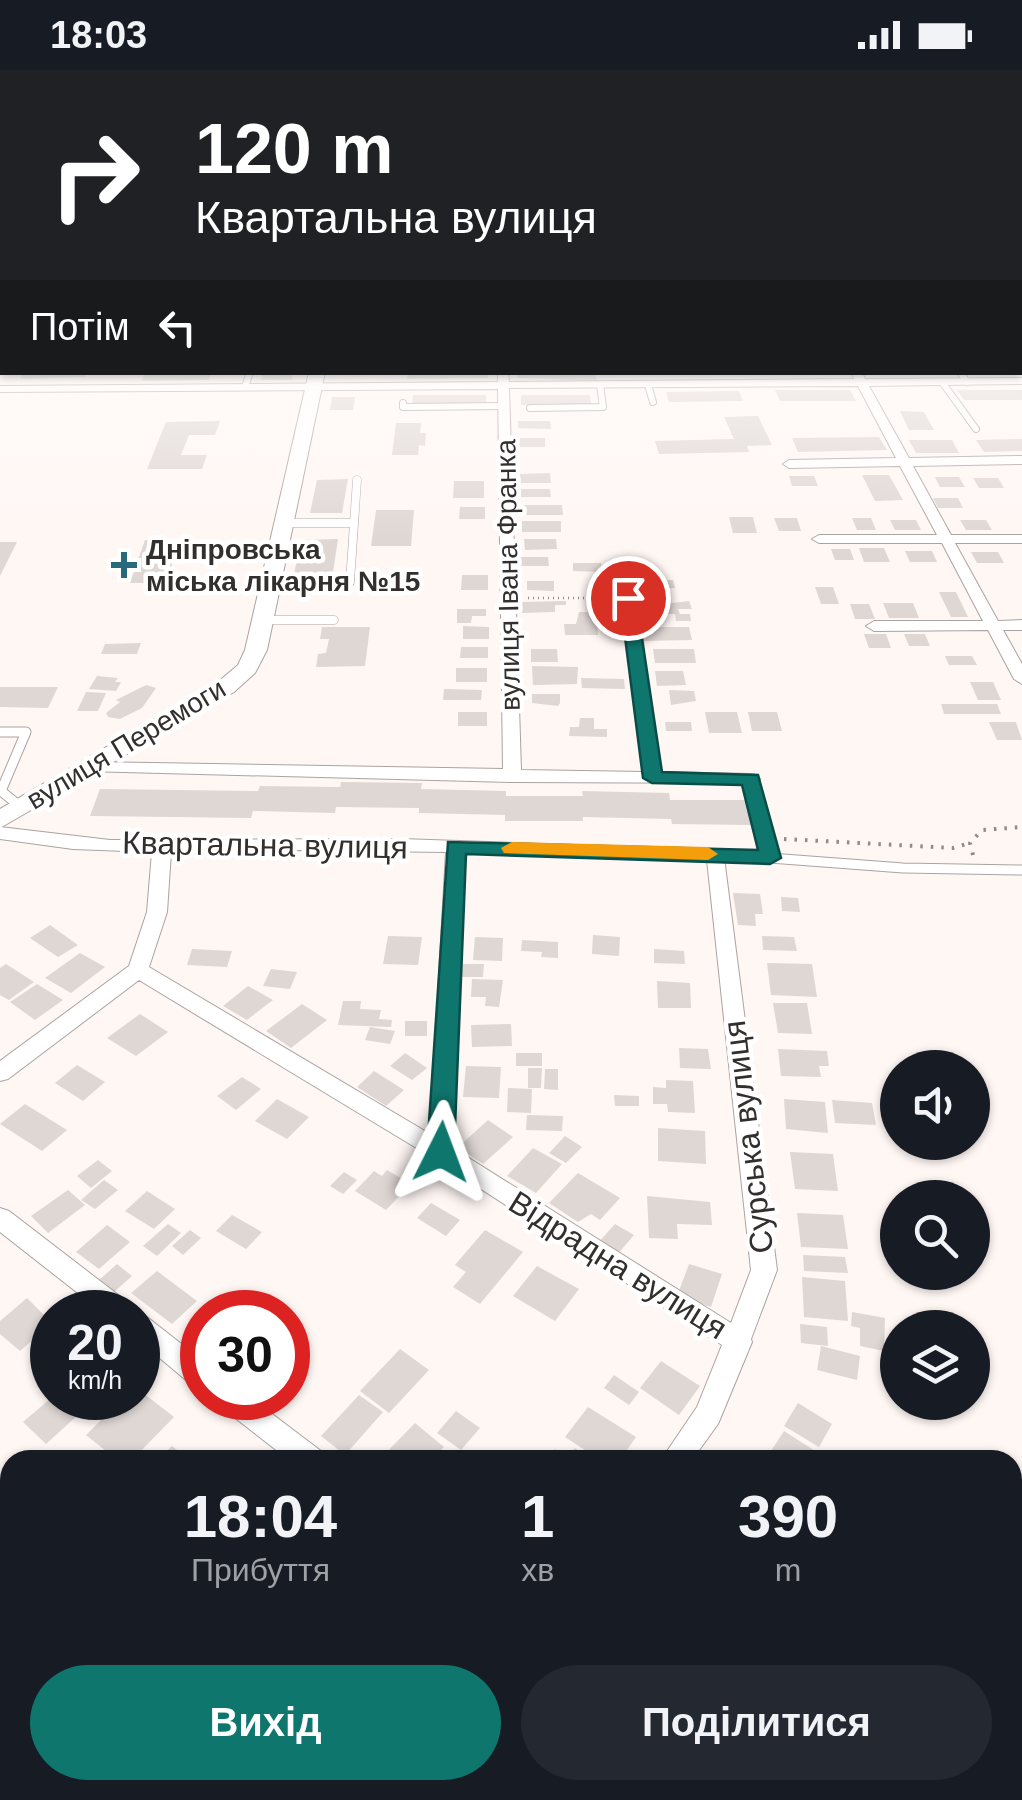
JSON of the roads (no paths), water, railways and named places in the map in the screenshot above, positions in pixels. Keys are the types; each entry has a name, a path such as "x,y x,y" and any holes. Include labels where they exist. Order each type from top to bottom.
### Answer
{"street":[{"path":"0,389 245,387 315,380 504,379 648,385 747,379"},
{"name":"вулиця Івана Франка","path":"504,379 512,777"},
{"path":"858,379 1022,678"},
{"path":"873,379 942,382 956,379"},
{"path":"989,379 1022,381"},
{"name":"вулиця Перемоги","path":"0,820 226,687 246,668 270,592 315,380"},
{"path":"789,464 1022,460"},
{"path":"819,539 1022,539"},
{"path":"628,598 652,778"},
{"path":"874,626 1022,625"},
{"path":"91,767 751,779"},
{"name":"Квартальна вулиця","path":"0,833 35,841 162,845 716,854"},
{"path":"0,1073 138,970 157,912 162,845"},
{"path":"441,1152 456,847"},
{"name":"Сурська вулиця","path":"682,1450 708,1415 764,1270 716,854"},
{"name":"Відрадна вулиця","path":"138,970 441,1152 739,1342"},
{"path":"0,1218 93,1290"},
{"path":"160,1343 180,1358"},
{"path":"260,1420 299,1450"}],"lane":[{"path":"245,387 248,379"},
{"path":"530,408 603,407 604,381"},
{"path":"942,382 976,429"},
{"path":"648,385 654,402"},
{"path":"403,403 403,408 504,406"},
{"path":"270,592 350,582 357,480"},
{"path":"284,523 354,523"},
{"path":"322,535 324,523"},
{"path":"263,620 334,620"},
{"path":"0,732 26,732 1,791 21,807"},
{"path":"751,779 770,858"},
{"name":"Квартальна вулиця","path":"716,854 903,868 1022,870"}],"place":[{"name":"Дніпровська міська лікарня №15","path":"124,565"}]}
